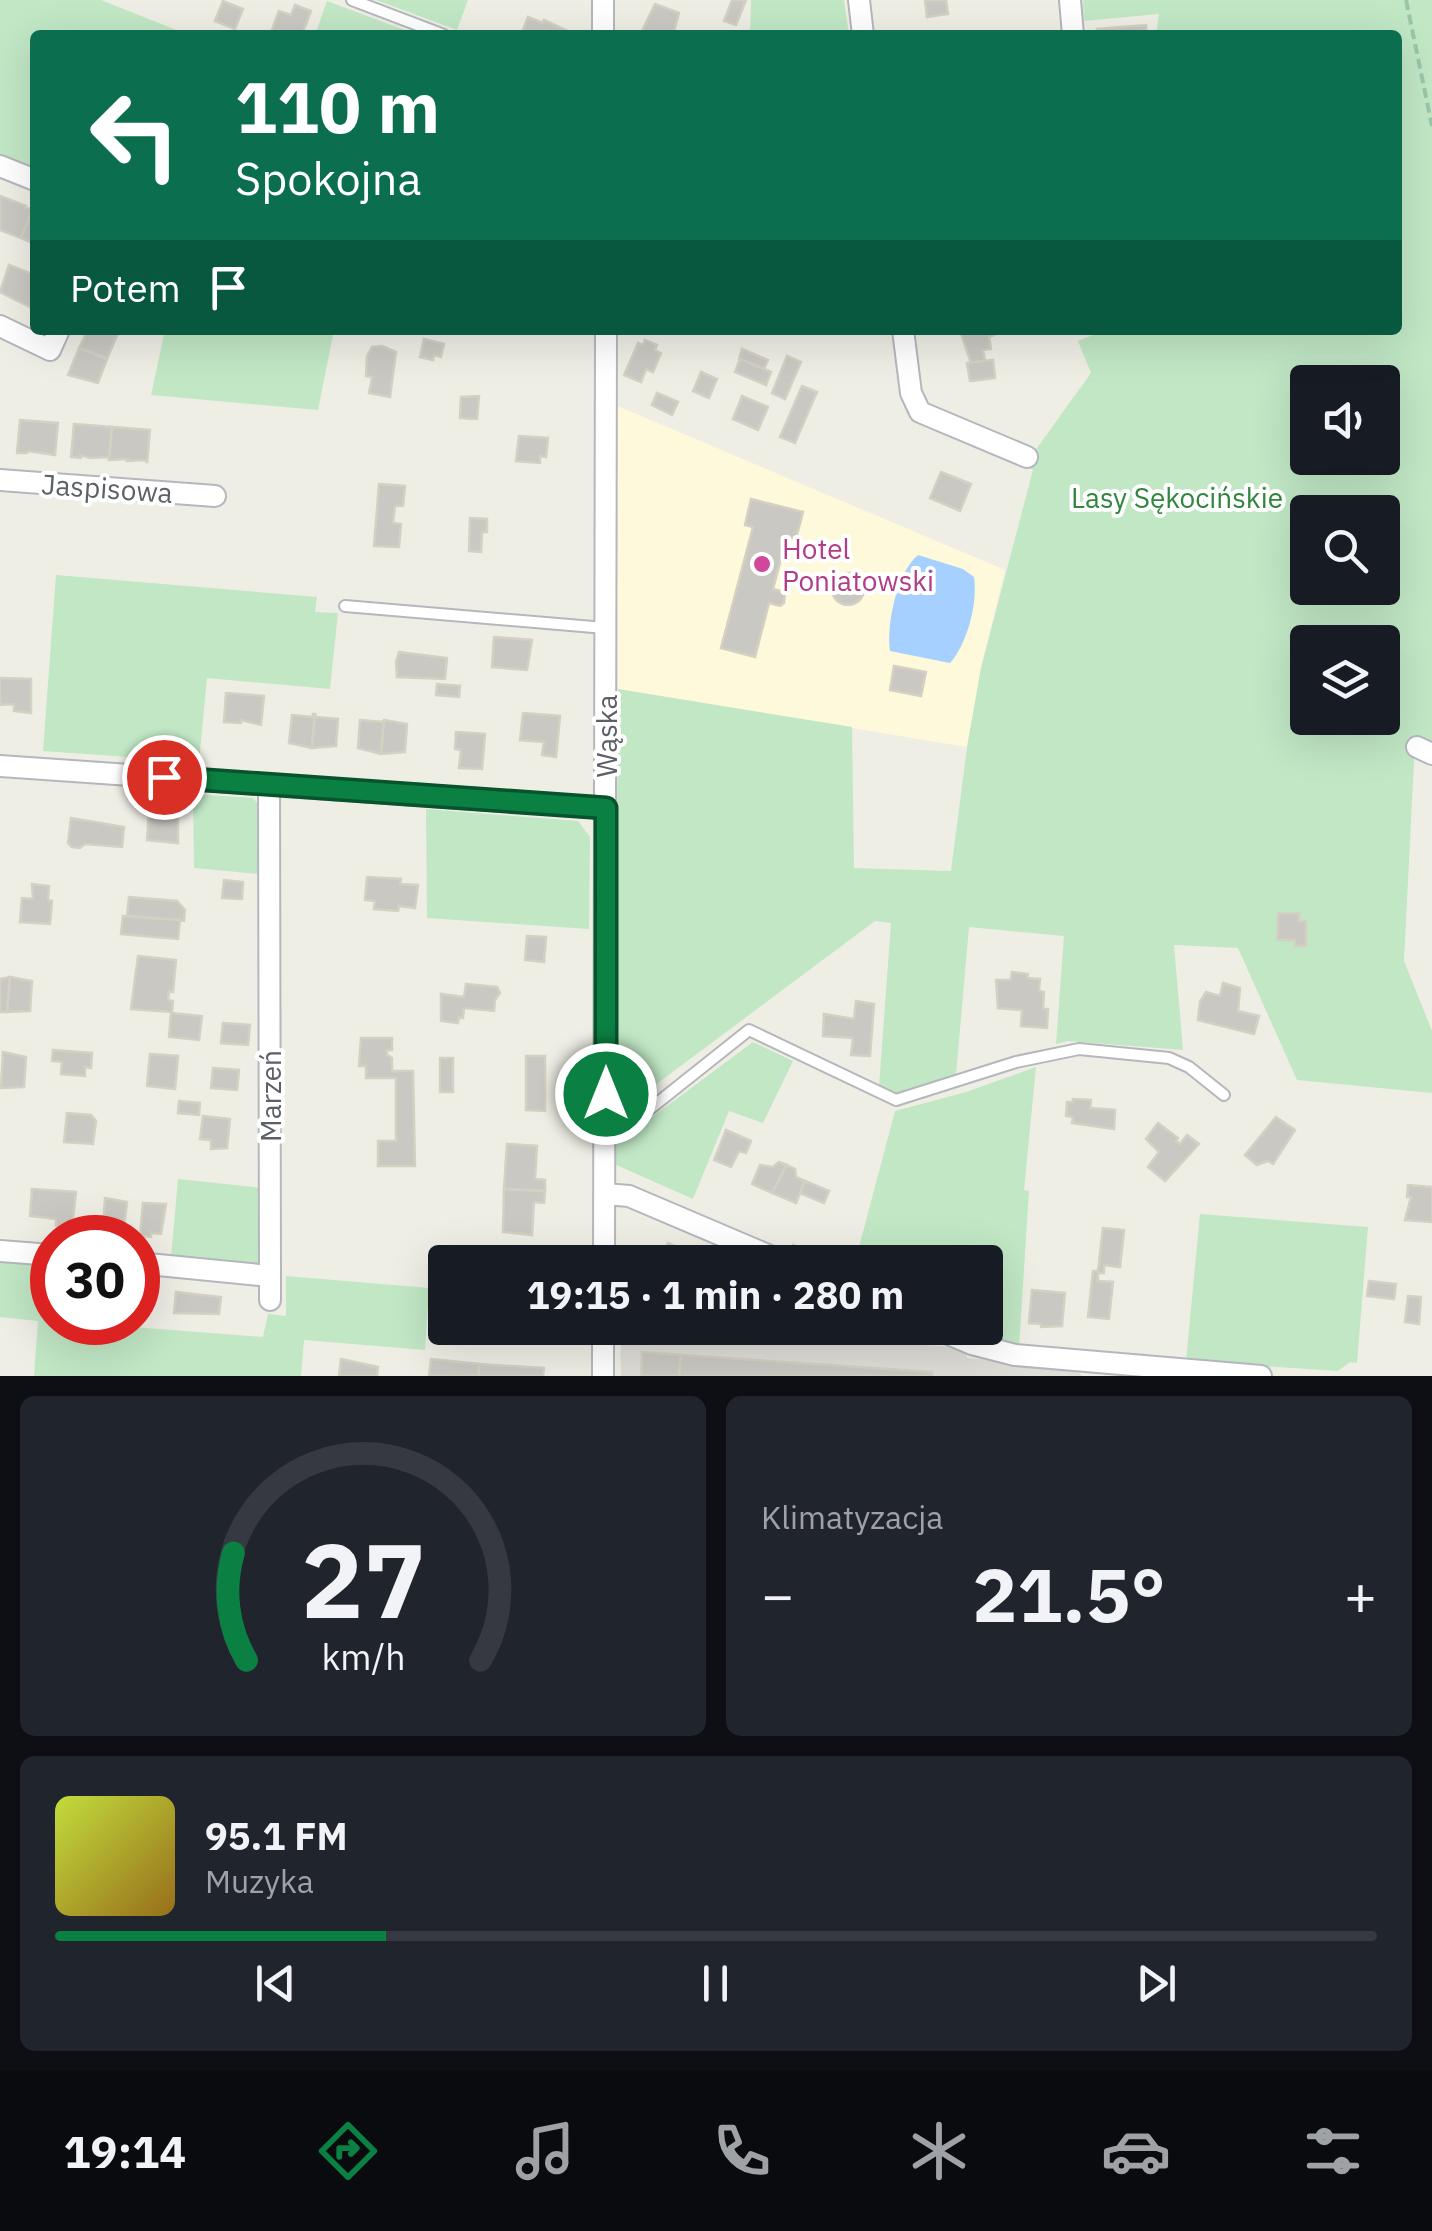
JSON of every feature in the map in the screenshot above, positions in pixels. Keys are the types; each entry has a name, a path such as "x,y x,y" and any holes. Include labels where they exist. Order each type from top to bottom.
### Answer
{"street":[{"path":"603,0 603,30"},
{"path":"859,0 863,30"},
{"path":"1070,0 1073,30"},
{"path":"0,166 30,178"},
{"path":"0,326 50,350 57,335"},
{"name":"Wąska","path":"604,1245 606,335"},
{"path":"904,335 911,393 920,412 1027,457"},
{"name":"Jaspisowa","path":"0,480 215,496"},
{"path":"0,766 606,808"},
{"name":"Marzeń","path":"269,784 270,1300"},
{"path":"604,1194 629,1196 744,1245"},
{"path":"0,1250 30,1253"},
{"path":"160,1265 270,1276"},
{"path":"603,1345 604,1376"},
{"path":"976,1345 1015,1355 1261,1376"}],"lane":[{"path":"352,0 431,30"},
{"path":"345,606 606,628"},
{"path":"606,1134 622,1131 750,1030 896,1100 1016,1062 1079,1049 1169,1058 1189,1067 1224,1095"}],"path":[{"path":"1406,0 1432,126"}],"shaded area":[{"path":"615,405 1005,570 967,747 618,689"},
{"path":"620,1345 924,1345 965,1348 967,1358 1075,1367 1082,1376 621,1376"}],"green space":[{"path":"0,0 101,0 176,30 30,30 30,168 0,156"},
{"path":"376,0 468,0 457,30"},
{"path":"751,0 844,0 848,30 750,30"},
{"name":"Lasy Sękocińskie","path":"1083,0 1432,0 1432,749 1415,742 1404,961 1432,1031 1432,1093 1297,1080 1238,948 1174,945 1183,1050 1068,1041 1056,1044 1064,936 969,927 956,1075 897,1094 879,1086 891,923 875,921 615,1115 618,689 852,727 854,868 951,871 981,668 1033,470 1027,467 1091,373 1078,341 1093,335 1402,335 1402,30 1157,30 1159,14 1084,21"},
{"path":"327,1 405,30 317,30"},
{"path":"164,335 333,335 318,410 151,395"},
{"path":"56,575 317,597 315,612 338,613 330,689 207,678 199,762 43,751"},
{"path":"193,794 253,798 261,807 260,874 194,868"},
{"path":"426,809 578,821 590,837 589,929 427,918"},
{"path":"753,1042 793,1061 763,1123 729,1111 693,1199 612,1163 612,1147"},
{"path":"1036,1067 1024,1190 1029,1191 1019,1348 1003,1342 1003,1245 860,1245 895,1111 966,1092"},
{"path":"178,1179 262,1188 262,1265 171,1258"},
{"path":"1200,1214 1368,1227 1357,1363 1350,1362 1338,1371 1186,1361"},
{"path":"0,1261 30,1263 30,1320 0,1317"},
{"path":"286,1276 428,1288 425,1350 304,1340 301,1376 34,1376 36,1345 160,1345 160,1329 263,1337 268,1314 286,1316"}],"water":[{"path":"918,555 963,569 974,577 970,623 950,663 890,651 895,600 904,574"}],"building":[{"path":"732,0 746,0 736,25 724,21"},
{"path":"925,0 946,0 948,14 927,17"},
{"path":"223,1 243,9 235,29 215,21"},
{"path":"655,4 679,13 674,30 642,30"},
{"path":"295,5 311,11 304,30 272,30 279,11 291,15"},
{"path":"528,17 565,30 523,30"},
{"path":"1146,25 1146,30 1097,30"},
{"path":"0,196 30,209 21,238 0,230"},
{"path":"30,216 30,242 21,238"},
{"path":"9,265 30,273 30,307 0,292"},
{"path":"86,335 117,335 107,359 79,348"},
{"path":"962,335 994,335 989,337 991,349 983,350 985,361 971,363"},
{"path":"424,339 444,344 441,357 420,357"},
{"path":"645,340 657,345 655,350 661,353 653,372 646,369 641,382 624,375 638,343 643,345"},
{"path":"382,346 396,352 390,397 369,393 372,377 366,376 367,356 372,347"},
{"path":"79,348 107,359 98,383 68,375"},
{"path":"742,349 768,360 764,369 739,359"},
{"path":"787,356 801,362 785,399 772,393"},
{"path":"740,359 771,372 766,385 735,372"},
{"path":"993,360 995,378 970,381 967,363"},
{"path":"701,372 717,379 709,398 693,391"},
{"path":"802,386 817,392 795,443 780,437"},
{"path":"657,393 678,402 672,415 652,405"},
{"path":"479,396 477,419 460,418 461,397"},
{"path":"742,396 768,407 758,430 733,419"},
{"path":"20,420 58,423 55,455 17,453"},
{"path":"74,424 112,427 109,460 71,457"},
{"path":"112,427 150,430 147,463 109,460"},
{"path":"519,436 548,438 546,457 540,456 540,463 516,461"},
{"path":"941,472 971,484 960,511 930,498"},
{"path":"379,484 405,486 403,506 395,506 393,523 401,524 399,547 374,546"},
{"name":"Hotel Poniatowski","path":"751,499 803,512 796,539 787,536 773,589 785,592 784,603 769,603 755,657 721,648 753,527 745,525"},
{"path":"470,518 487,519 481,552 469,551"},
{"path":"848,573 859,578 864,589 859,600 848,605 837,600 832,589 837,578"},
{"path":"494,637 532,640 527,670 492,667"},
{"path":"399,652 447,658 445,679 397,677"},
{"path":"894,666 926,672 921,696 890,690"},
{"path":"0,678 31,679 31,713 14,711 14,704 0,705"},
{"path":"437,684 460,686 459,697 436,695"},
{"path":"226,693 264,696 261,725 241,720 224,722"},
{"path":"523,713 560,716 556,757 542,755 544,742 520,740"},
{"path":"315,714 312,748 289,743 292,715 314,717"},
{"path":"315,714 338,719 336,746 312,748"},
{"path":"360,720 384,720 381,754 358,748"},
{"path":"384,720 407,724 405,752 381,754"},
{"path":"456,732 485,734 482,769 459,768 461,750 455,749"},
{"path":"149,809 178,811 178,843 147,840"},
{"path":"71,818 124,827 122,847 72,847 68,843"},
{"path":"367,877 401,879 400,884 418,885 415,908 374,909 375,901 365,900"},
{"path":"224,880 243,882 242,899 222,898"},
{"path":"32,884 49,886 50,924 20,922 22,898 33,899"},
{"path":"129,897 177,901 185,910 184,921 127,916"},
{"path":"1278,913 1299,913 1299,921 1306,921 1306,946 1295,946 1295,940 1277,940"},
{"path":"123,916 180,920 178,939 121,934"},
{"path":"527,936 546,937 544,962 525,960"},
{"path":"138,956 176,960 173,992 169,991 168,1000 173,1001 172,1012 131,1009"},
{"path":"1012,972 1040,979 1043,1009 1048,1009 1047,1028 1021,1026 1022,1010 998,1008 996,980 1011,980"},
{"path":"10,977 32,981 30,1011 7,1012"},
{"path":"10,977 7,1012 0,1012 0,979"},
{"path":"1223,983 1240,988 1238,1011 1259,1016 1254,1034 1198,1020 1200,1002 1206,992 1220,996"},
{"path":"466,984 497,987 500,993 494,1011 464,1008 458,1023 441,1021 441,994 464,997"},
{"path":"856,1001 874,1004 870,1056 851,1055 853,1038 823,1036 824,1014 854,1019"},
{"path":"171,1013 202,1016 199,1040 169,1037"},
{"path":"223,1023 250,1025 248,1045 221,1043"},
{"path":"361,1038 392,1038 392,1050 387,1050 387,1055 392,1058 392,1071 413,1071 415,1166 378,1166 378,1141 396,1141 396,1078 366,1078 366,1066 359,1066"},
{"path":"53,1050 92,1053 91,1068 85,1067 85,1076 61,1074 62,1062 52,1061"},
{"path":"3,1052 26,1057 24,1087 1,1088"},
{"path":"150,1054 178,1056 175,1089 147,1086"},
{"path":"526,1056 545,1056 545,1111 526,1110"},
{"path":"440,1058 453,1058 453,1092 440,1092"},
{"path":"213,1068 239,1070 237,1090 211,1088"},
{"path":"1091,1100 1090,1108 1115,1110 1114,1129 1072,1123 1073,1117 1066,1116 1067,1102"},
{"path":"179,1101 200,1103 199,1115 178,1113"},
{"path":"67,1113 91,1115 96,1121 93,1144 64,1142"},
{"path":"203,1116 230,1119 227,1148 211,1149 211,1140 200,1139"},
{"path":"1276,1117 1295,1130 1273,1164 1268,1161 1257,1165 1245,1155"},
{"path":"1158,1123 1180,1144 1187,1135 1199,1144 1165,1181 1148,1167 1159,1152 1146,1139"},
{"path":"726,1130 751,1141 746,1153 739,1151 731,1167 714,1160"},
{"path":"507,1144 537,1146 535,1179 545,1180 545,1191 504,1189"},
{"path":"779,1162 787,1165 772,1193 752,1184 760,1165 773,1167"},
{"path":"787,1165 805,1181 796,1203 772,1193"},
{"path":"805,1181 829,1191 824,1203 800,1193"},
{"path":"1408,1185 1432,1187 1432,1222 1405,1220 1411,1197 1407,1197"},
{"path":"32,1189 76,1192 73,1215 30,1215"},
{"path":"504,1189 545,1191 544,1203 534,1202 532,1235 503,1232"},
{"path":"105,1198 127,1202 125,1215 104,1215"},
{"path":"143,1203 166,1204 161,1234 160,1215 142,1215"},
{"path":"1103,1228 1124,1230 1120,1267 1104,1265 1104,1273 1098,1273 1098,1281 1113,1282 1109,1319 1088,1317"},
{"path":"1369,1281 1396,1284 1394,1299 1367,1296"},
{"path":"1032,1290 1065,1293 1062,1326 1029,1323"},
{"path":"176,1292 221,1297 219,1314 174,1313"},
{"path":"1408,1296 1421,1297 1419,1324 1405,1322"},
{"path":"642,1352 681,1355 679,1376 641,1376"},
{"path":"681,1355 932,1372 932,1376 679,1376"},
{"path":"341,1359 378,1367 377,1376 339,1376"},
{"path":"431,1359 479,1364 479,1376 429,1376"},
{"path":"479,1364 544,1368 543,1376 479,1376"}],"place":[{"name":"Hotel Poniatowski","path":"762,564"}],"route":[{"path":"164,777 606,808 606,1094"}]}
